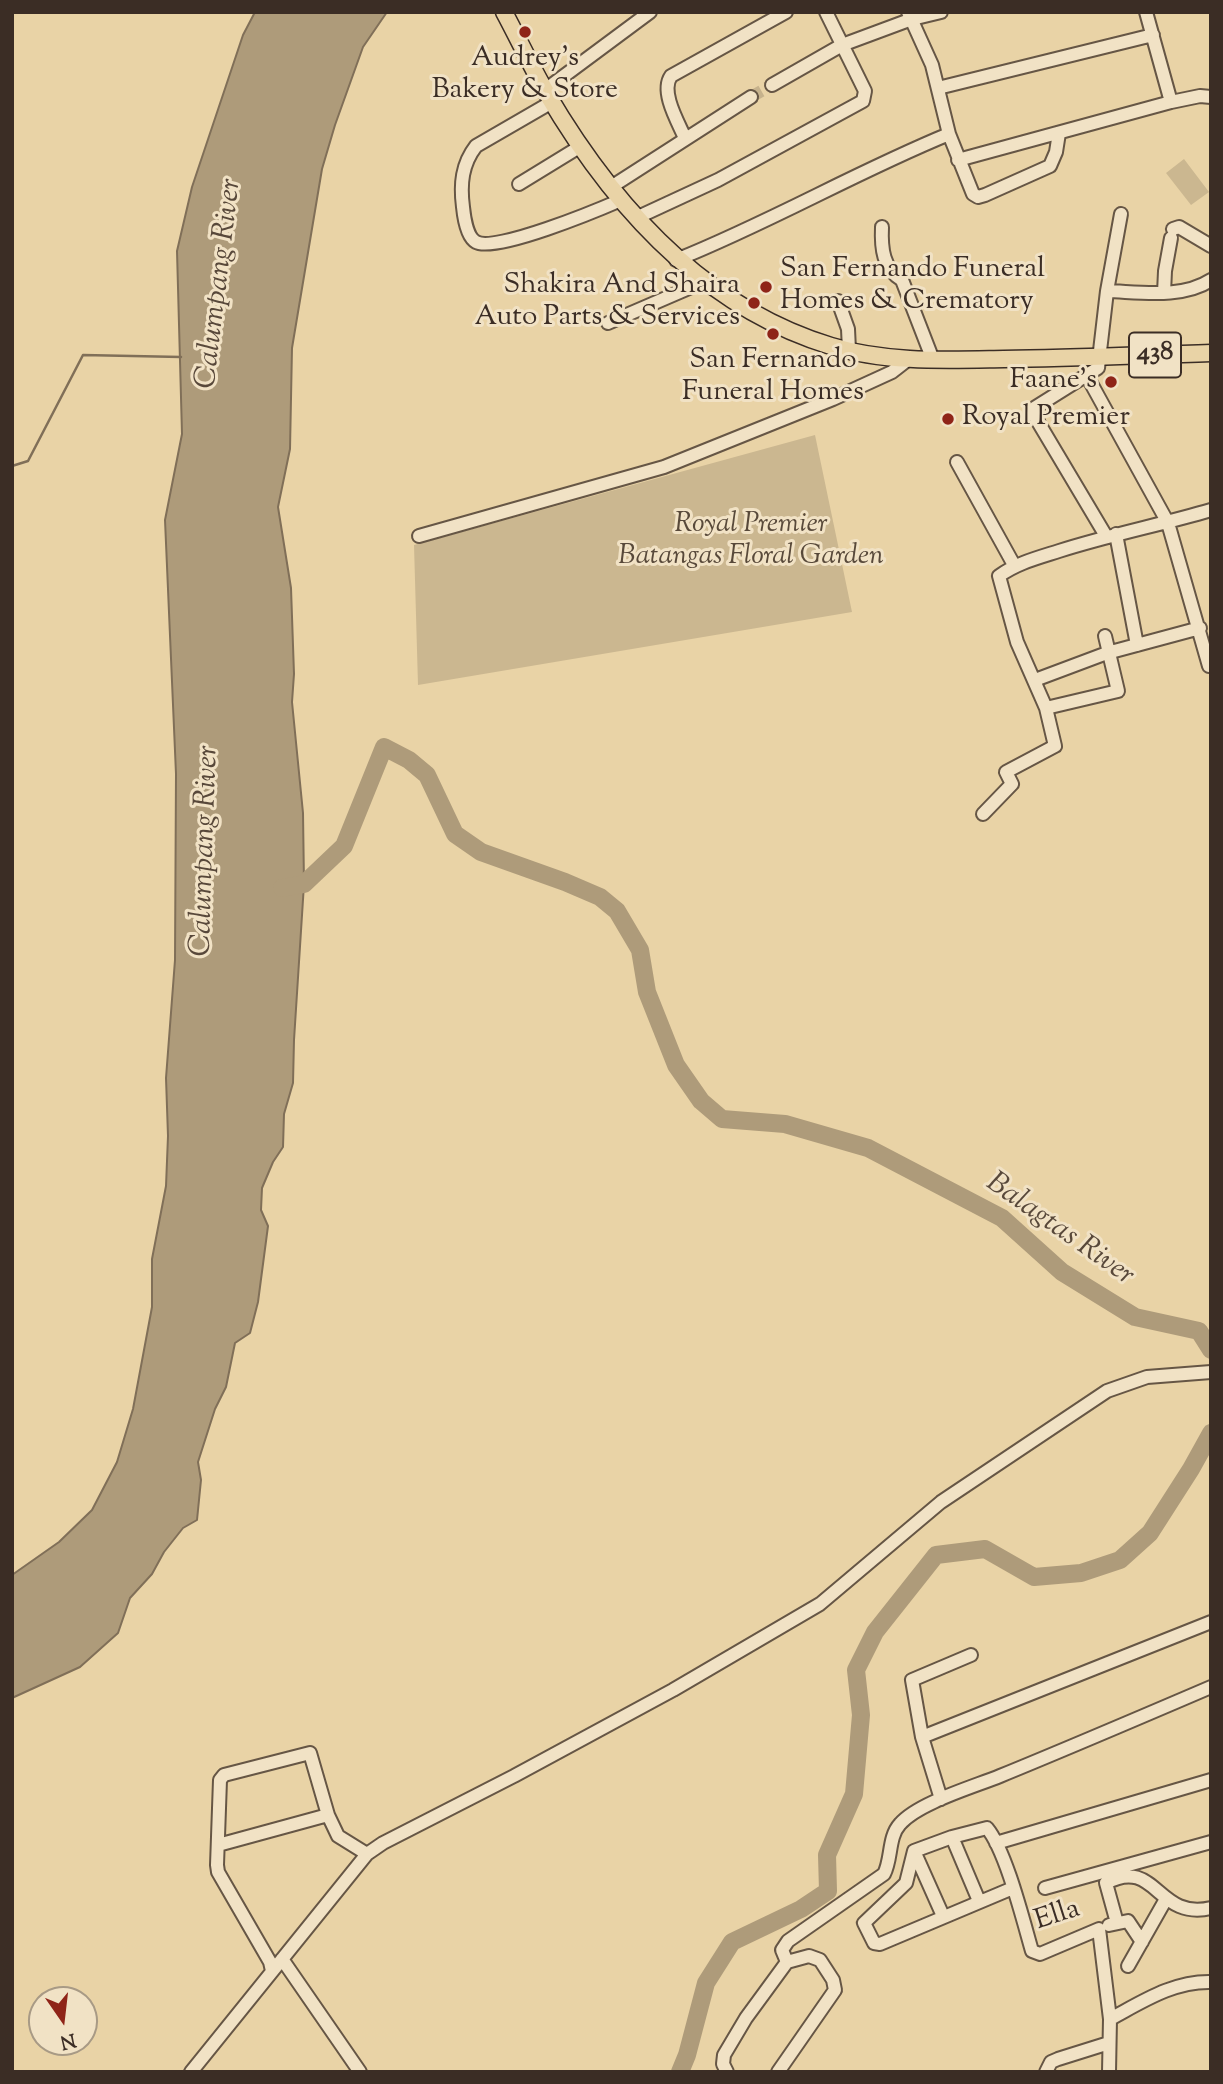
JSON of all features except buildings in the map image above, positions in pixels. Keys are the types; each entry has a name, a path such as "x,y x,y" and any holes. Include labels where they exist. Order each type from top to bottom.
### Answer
{"main road":[{"name":"438","path":"504,12 549,96 581,146 636,218 676,260 704,282 784,328 832,347 933,360 1211,353"}],"street":[{"path":"621,200 571,220 494,244 476,242 470,236 463,209 463,167 476,146 549,96 650,12"},
{"path":"685,138 668,92 671,76 786,12"},
{"path":"636,218 718,180 859,104 865,97 864,91 826,12"},
{"path":"772,85 842,45 910,16 941,12"},
{"path":"1146,12 1171,102"},
{"path":"910,16 932,65 949,134 973,194 978,197 985,195 1050,166 1056,152 1059,132"},
{"path":"938,88 1153,35"},
{"path":"958,160 1171,102 1200,96 1211,97"},
{"path":"611,187 751,97"},
{"path":"676,260 949,134"},
{"path":"519,184 581,146"},
{"path":"1121,214 1107,291 1098,368 1031,410 1111,535 1137,645"},
{"path":"1164,293 1172,234 1179,226 1211,246"},
{"path":"882,228 881,249 893,275 902,280 933,360"},
{"path":"1107,291 1164,293 1202,286 1211,280"},
{"path":"608,323 704,282"},
{"path":"838,301 848,329 849,350"},
{"path":"419,536 664,467 833,399 892,372 910,358"},
{"path":"1087,376 1168,523 1209,666"},
{"path":"957,462 1014,565"},
{"path":"983,814 1012,784 1006,772 1055,747 1046,708 1017,642 999,576 1014,565 1111,535 1168,523 1211,510"},
{"path":"1035,680 1107,653 1200,628"},
{"path":"1046,708 1118,691 1105,636"},
{"path":"191,2072 367,1854 383,1843 673,1690 820,1604 941,1502 1107,1391 1147,1377 1211,1372"},
{"path":"922,1737 1211,1622"},
{"path":"941,1800 922,1737 912,1680 971,1655"},
{"path":"787,1962 782,1950 784,1945 884,1874 897,1826 906,1818 941,1800 1211,1687"},
{"path":"272,1971 270,1962 219,1876 217,1866 220,1780 224,1775 310,1754 328,1815 338,1836 367,1854"},
{"path":"996,1843 1211,1780"},
{"path":"218,1845 328,1815"},
{"name":"Ella","path":"952,1837 987,1828 996,1843 1032,1951 1036,1954 1099,1929 1110,2019 1109,2072"},
{"path":"914,1851 952,1837 979,1901"},
{"path":"1045,1888 1211,1842"},
{"path":"914,1851 906,1883 866,1920 865,1926 874,1943 880,1944 1013,1888"},
{"path":"914,1851 943,1916"},
{"path":"1116,1923 1106,1885 1109,1881 1135,1875 1166,1899 1192,1912 1211,1908"},
{"path":"1128,1966 1166,1899"},
{"path":"1099,1929 1128,1921 1142,1942"},
{"path":"724,2066 746,2018 787,1962 809,1956 820,1960 833,1980 835,1990 778,2072"},
{"path":"282,1959 360,2072"},
{"path":"1110,2019 1167,1990 1186,1984 1211,1982"},
{"path":"1046,2072 1051,2062 1109,2043"}],"green space":[{"path":"1184,159 1209,192 1191,205 1166,173"},
{"name":"Royal Premier Batangas Floral Garden","path":"815,435 852,612 418,685 414,545"}],"water":[{"name":"Calumpang River","path":"255,12 387,12 363,47 322,169 292,348 290,449 278,507 291,588 294,674 292,702 303,813 304,884 293,1083 284,1114 283,1147 262,1188 261,1210 268,1226 258,1302 250,1333 235,1343 226,1387 215,1409 198,1462 201,1480 197,1520 183,1528 164,1552 152,1574 130,1598 118,1633 80,1667 12,1698 12,1575 59,1542 92,1510 117,1462 133,1409 152,1307 152,1259 166,1186 166,1078 175,960 176,774 165,520 182,434 177,251 192,187 243,35"}],"waterway":[{"name":"Calumpang River","path":"12,466 28,461 83,355 181,357"},
{"name":"Balagtas River","path":"282,888 304,884 344,846 384,747 409,760 427,775 455,834 481,852 600,897 617,911 640,950 647,992 676,1065 701,1101 722,1119 785,1124 868,1148 1002,1218 1062,1272 1135,1317 1199,1331 1211,1350"},
{"name":"Balagtas River","path":"680,2072 706,1983 732,1942 801,1909 828,1891 827,1855 854,1794 861,1715 856,1670 875,1632 936,1555 985,1549 1034,1577 1081,1573 1120,1560 1150,1533 1211,1433"}],"tunnel":[{"path":"751,97 772,85"}],"place":[{"name":"Audrey's Bakery & Store","path":"525,32"},
{"name":"San Fernando Funeral Homes & Crematory","path":"766,287"},
{"name":"Shakira And Shaira Auto Parts & Services","path":"754,303"},
{"name":"San Fernando Funeral Homes","path":"773,334"},
{"name":"Faane's","path":"1111,382"},
{"name":"Royal Premier","path":"948,419"}]}
